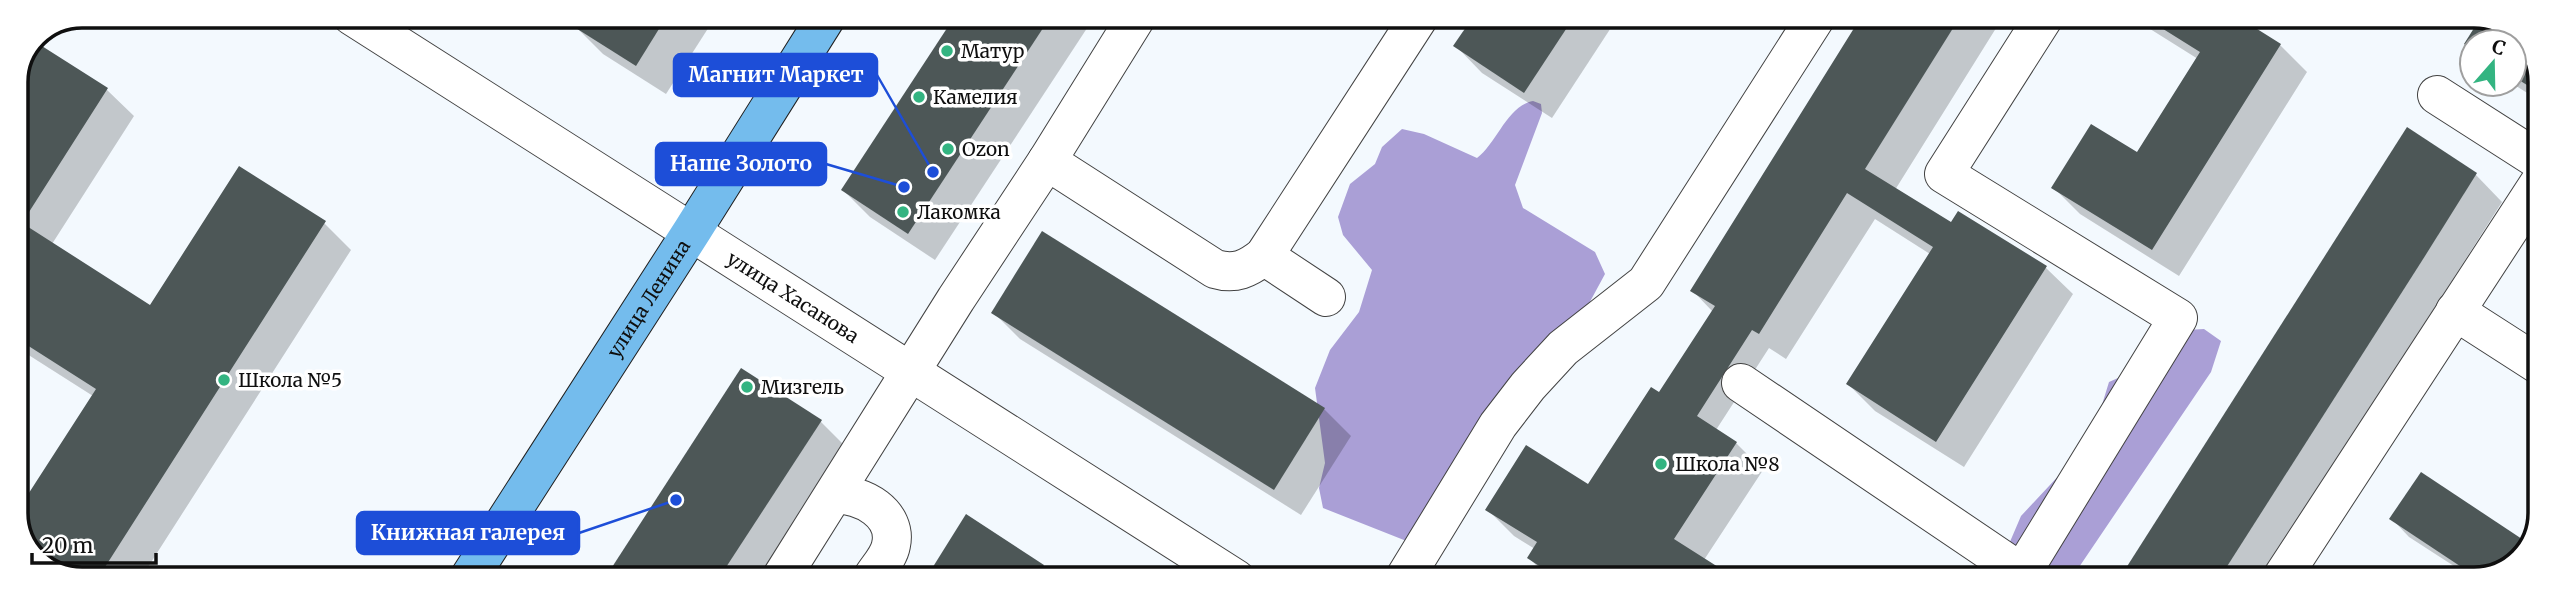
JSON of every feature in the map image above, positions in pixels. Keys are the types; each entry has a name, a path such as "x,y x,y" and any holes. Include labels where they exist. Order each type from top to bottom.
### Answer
{"main road":[{"name":"улица Ленина","path":"477,567 819,28"}],"street":[{"name":"улица Хасанова","path":"371,28 1217,567"},
{"path":"788,567 1130,28"},
{"path":"1047,161 1215,269 1239,272 1252,267 1264,256 1411,28"},
{"path":"1411,567 1497,425 1528,386 1563,348 1646,283 1809,28"},
{"path":"2026,567 2178,318 1944,174 2038,28"},
{"path":"2437,95 2528,153"},
{"path":"2289,567 2528,200"},
{"path":"1264,256 1326,297"},
{"path":"2455,311 2528,358"},
{"path":"1741,383 2007,567"},
{"path":"834,495 845,494 862,499 888,520 893,534 891,549 879,567"}],"shaded area":[{"path":"1533,101 1541,104 1542,113 1515,185 1523,208 1595,252 1605,274 1586,309 1409,542 1323,508 1319,488 1325,463 1315,388 1330,350 1359,312 1372,270 1343,235 1338,217 1350,184 1375,164 1382,147 1402,129 1424,134 1477,158 1509,117 1524,104"},
{"path":"2204,329 2221,341 2211,372 2079,567 1999,567 2021,516 2093,434 2109,382 2127,374 2187,330"}],"building":[{"path":"576,28 660,28 636,66"},
{"path":"947,28 1043,28 908,234 841,190"},
{"path":"1465,28 1567,28 1524,93 1453,46"},
{"path":"1854,28 1953,28 1865,169 1951,222 1958,211 2047,266 1936,442 1846,384 1933,247 1847,193 1759,334 1752,330 1697,416 1737,442 1674,539 1718,567 1541,567 1527,558 1537,542 1485,510 1526,445 1588,484 1651,387 1659,392 1715,306 1690,291"},
{"path":"2162,28 2256,28 2281,44 2152,250 2051,188 2091,124 2137,152 2200,52"},
{"path":"42,46 108,88 28,214 28,82 32,61 37,52"},
{"path":"2407,127 2477,173 2227,567 2127,567"},
{"path":"239,166 326,221 105,567 71,566 46,554 37,543 28,517 28,494 96,389 28,346 28,227 150,305"},
{"path":"1042,231 1325,408 1274,490 991,313"},
{"path":"741,368 822,420 726,567 612,567"},
{"path":"2421,472 2522,539 2510,554 2501,560 2481,567 2461,567 2389,519"},
{"path":"966,514 1044,565 1043,567 933,567"}],"place":[{"name":"Матур","path":"947,51"},
{"name":"Камелия","path":"919,97"},
{"name":"Ozon","path":"948,149"},
{"name":"Магнит Маркет","path":"933,172"},
{"name":"Наше Золото","path":"904,187"},
{"name":"Лакомка","path":"903,212"},
{"name":"Школа №5","path":"224,380"},
{"name":"Мизгель","path":"747,387"},
{"name":"Школа №8","path":"1661,464"},
{"name":"Книжная галерея","path":"676,500"}]}
